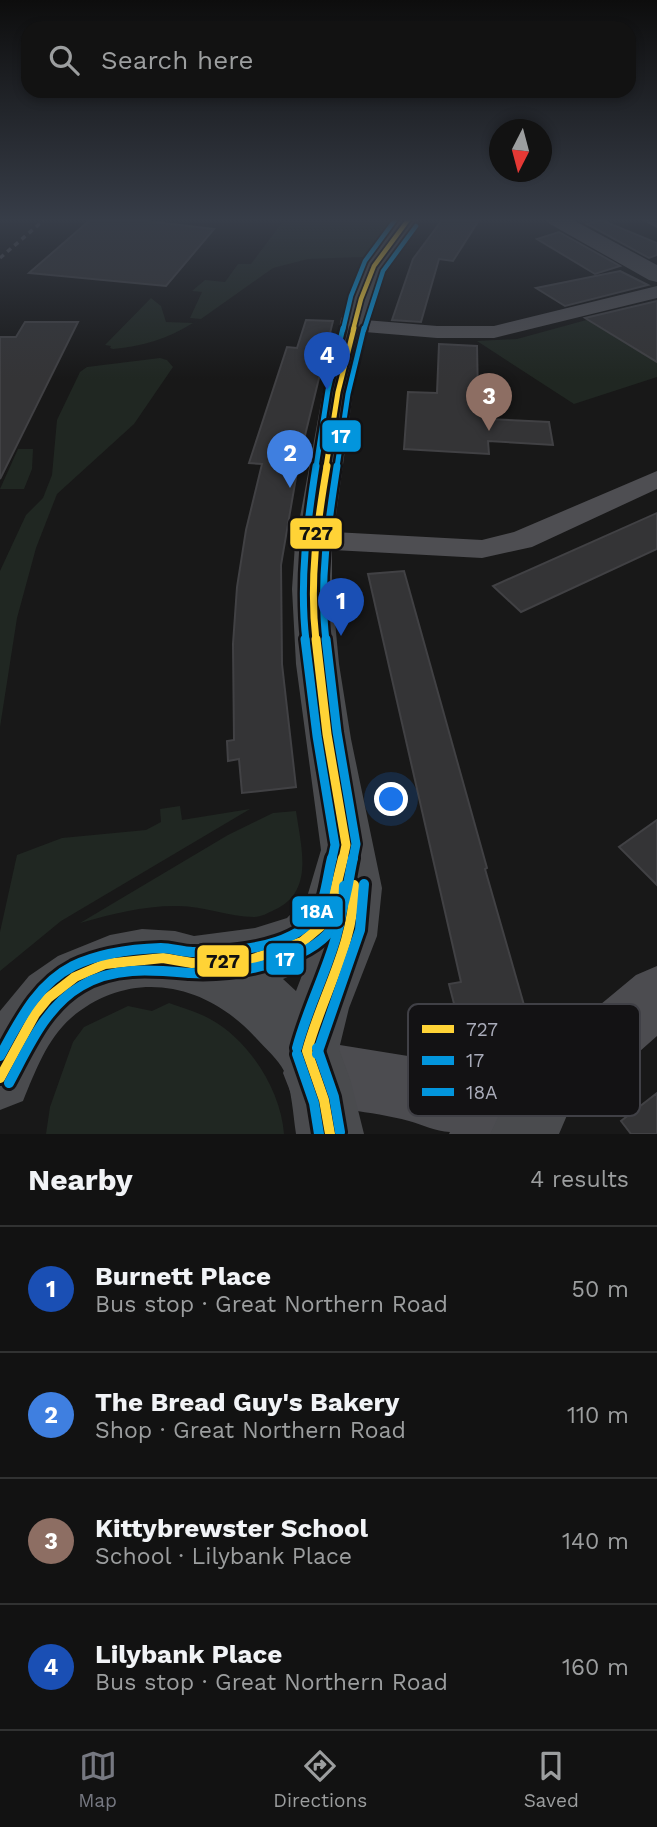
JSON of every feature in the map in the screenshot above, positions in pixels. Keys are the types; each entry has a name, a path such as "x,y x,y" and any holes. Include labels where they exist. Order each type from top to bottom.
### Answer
{"main road":[{"path":"311,1062 319,1008 352,933 356,914 355,888 327,734 315,634 312,587 315,540 336,406 353,325 371,273"},
{"path":"192,963 253,959 302,942 321,926 330,912 346,845"},
{"path":"0,1078 17,1026 75,977 105,964 163,958 225,973 253,990 279,1015 311,1062 330,1134"}],"street":[{"path":"353,325 437,332 494,332 657,292"},
{"path":"315,540 482,549 522,540 657,479"},
{"path":"640,1012 657,996"},
{"path":"311,1062 408,1088"},
{"path":"482,1134 527,1116"}],"shaded area":[{"path":"232,273 266,273 201,319 190,318 202,292 192,291 205,280 225,282"},
{"path":"151,298 161,306 166,322 193,323 145,344 113,349 105,345"},
{"path":"601,316 657,350 657,377 574,404 477,341 517,339"},
{"path":"160,358 167,360 173,367 134,424 57,494 36,548 17,618 0,727 0,571 26,515 43,498 52,475 57,420 80,372 87,367"},
{"path":"18,449 33,449 32,469 24,489 0,489"},
{"path":"180,806 182,820 250,809 61,921 0,971 0,932 17,855 62,838 146,830 161,822 160,809"},
{"path":"296,811 302,853 300,880 287,902 274,910 254,917 195,907 163,906 127,911 80,923 228,835 273,813"},
{"path":"169,1003 210,1019 224,1028 250,1053 277,1100 284,1134 46,1134 50,1107 73,1042 84,1027 128,1006 152,1011"}],"building":[{"path":"29,273 177,273 166,286"},
{"path":"408,273 435,273 421,322 392,320"},
{"path":"611,273 624,273 648,285 565,306 536,288"},
{"path":"657,301 657,362 585,318"},
{"path":"306,320 333,321 299,460 281,565 282,664 296,787 242,793 239,759 228,761 227,741 234,740 233,644 237,587 246,530 262,464 249,463 287,347 297,348"},
{"path":"25,322 78,322 0,479 0,337 16,337"},
{"path":"439,344 477,346 478,396 486,396 487,419 549,422 553,445 488,441 489,454 404,449 408,392 437,393"},
{"path":"657,513 657,549 521,612 493,586"},
{"path":"404,571 524,1004 454,1004 449,984 461,982 368,574"},
{"path":"657,820 657,885 619,847"},
{"path":"657,1093 657,1134 631,1134 621,1121 627,1116 640,1116 640,1106"}],"transit line":[{"name":"18A","path":"0,1056 27,1007 41,990 71,967 104,954 163,948 193,952 251,949 297,933 313,919 320,907 335,845 317,736 305,635 302,588 305,539 328,390 351,296 360,273"},
{"name":"727","path":"0,1078 35,1014 48,998 75,977 105,964 163,958 192,963 253,959 302,942 321,926 330,911 346,845 327,734 315,634 312,587 315,540 338,392 361,299 371,273"},
{"name":"17","path":"9,1083 44,1020 55,1006 80,986 108,974 163,969 191,973 256,969 308,951 329,933 340,915 356,844 337,732 325,633 325,541 348,394 371,302 382,273"},
{"name":"17","path":"317,1054 360,930 364,884"},
{"name":"727","path":"307,1051 350,928 354,885"},
{"name":"18A","path":"297,1048 310,1004 340,927 344,886"},
{"name":"18A","path":"317,1048 334,1097 340,1132"},
{"name":"727","path":"307,1051 324,1100 330,1134"},
{"name":"17","path":"297,1054 314,1103 319,1134"}],"place":[{"name":"Lilybank Place","path":"327,390"},
{"name":"Kittybrewster School","path":"489,431"},
{"name":"The Bread Guy's Bakery","path":"290,488"},
{"name":"Burnett Place","path":"341,636"}]}
